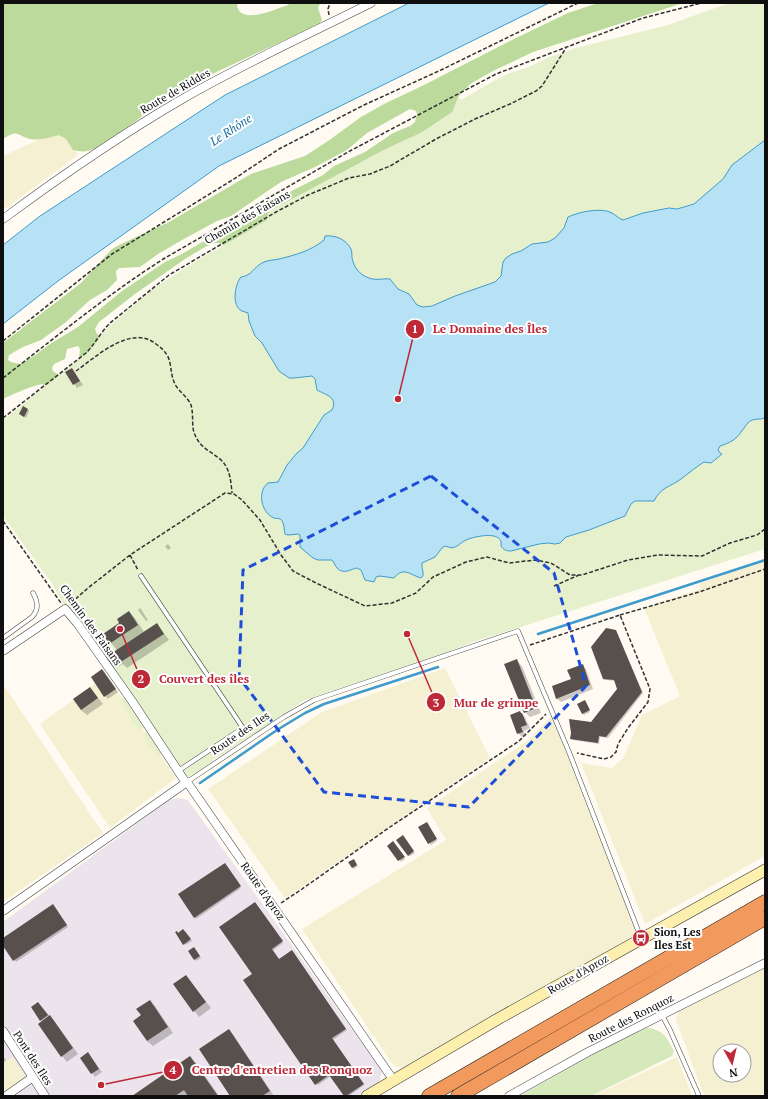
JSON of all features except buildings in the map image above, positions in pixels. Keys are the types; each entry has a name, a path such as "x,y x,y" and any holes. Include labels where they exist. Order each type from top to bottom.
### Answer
{"highway":[{"path":"429,1096 765,902"},
{"path":"458,1096 765,918"}],"street":[{"name":"Route de Riddes","path":"3,220 79,165 184,98 222,77 371,3"},
{"path":"3,651 65,609"},
{"name":"Chemin des Faisans","path":"65,609 77,623 132,701 186,782"},
{"name":"Route d'Aproz","path":"186,782 394,1080"},
{"name":"Route des Iles","path":"3,911 186,782"},
{"name":"Route d'Aproz","path":"367,1096 503,1016 765,870"},
{"name":"Route des Ronquoz","path":"509,1096 588,1052 765,963"},
{"name":"Pont des Iles","path":"3,1031 45,1096"},
{"path":"6,1096 34,1077"}],"lane":[{"path":"141,576 242,728 178,771"},
{"path":"3,638 36,614 38,608 34,593"},
{"name":"Route des Iles","path":"186,782 284,716 314,700 518,631 525,646"},
{"path":"525,646 569,752 641,938"},
{"path":"662,1015 699,1096"}],"path":[{"path":"330,3 328,9 330,23"},
{"path":"3,341 112,254 234,179 279,149 364,105 441,70 578,3"},
{"path":"3,378 110,295 165,258 348,152 489,78 642,18 701,3"},
{"name":"Chemin des Faisans","path":"3,418 86,353 101,332 110,323 169,275 276,212 349,178 370,174 390,166 436,139 536,91 542,86 566,47"},
{"path":"76,370 114,344 129,338 147,338 154,342 164,350 168,356 175,384 190,404 194,434 199,444 212,455 222,460 230,474 232,493"},
{"path":"65,609 88,588 130,555 225,493 232,493 242,500 260,520 281,556 293,570 316,583 365,606 392,603 416,593 433,577 466,562 486,557 510,563 535,560 551,563 570,575 581,575"},
{"name":"Chemin des Faisans","path":"3,521 65,609"},
{"path":"554,586 581,575 628,560 658,555 702,556 730,543 757,535 765,529"},
{"path":"130,555 141,576"},
{"path":"525,646 620,615 698,592 765,569"},
{"path":"569,752 604,759 611,757 616,752 618,744 628,728 648,702 650,689 620,615"},
{"path":"274,907 298,893 390,827 519,741 551,708"}],"highlighted area":[{"path":"431,476 554,573 586,686 469,807 324,792 239,677 243,570"}],"shaded area":[{"path":"62,129 78,155 3,210 3,156"},
{"path":"765,561 765,856 645,924 581,763 612,768 623,758 642,715 680,696 644,608 700,589 699,584"},
{"path":"445,668 490,758 285,898 208,789 322,712"},
{"path":"102,669 176,778 110,828 40,724 95,684 91,677"},
{"path":"3,684 103,833 3,902"},
{"path":"552,716 636,931 633,936 608,951 402,1068 396,1067 391,1062 302,929 446,840 427,808 527,741"},
{"path":"179,798 188,800 382,1071 379,1084 358,1096 3,1096 3,922 170,799"},
{"path":"765,967 765,1096 704,1096 676,1020 678,1012"},
{"path":"13,1057 27,1079 3,1095 3,1062"},
{"path":"677,1057 692,1096 592,1096"}],"green space":[{"path":"3,3 237,3 239,10 243,14 250,15 267,12 290,3 322,3 318,8 322,20 315,26 208,76 182,90 158,99 147,112 129,126 94,149 89,151 81,151 73,150 66,139 59,135 37,140 12,134 3,139"},
{"path":"598,3 683,3 533,52 493,71 470,84 458,97 459,99 462,100 513,72 421,133 386,149 270,211 268,214 265,235 81,632 53,585 80,349 78,346 67,349 65,359 54,364 52,368 53,371 60,376 46,388 46,386 42,384 37,385 3,399 3,343 81,283 112,249 169,222 251,174 305,156 361,117 384,104 568,13","holes":["410,109 416,111 417,114 415,122 410,126 393,133 365,152 334,166 323,175 263,206 251,217 221,231 182,254 165,262 122,291 78,327 50,344 34,356 20,364 8,360 9,355 23,347 41,340 66,322 90,300 107,290 117,280 116,271 119,268 140,267 158,254 182,240 217,221 231,216 281,182 315,167 347,150 367,133","215,243 220,243 223,245 224,249 101,337 97,334 95,329 99,322 135,294 185,259"]},
{"path":"729,3 765,3 765,549 470,643 443,654 305,700 248,741 242,742 213,760 196,774 192,776 185,776 167,753 158,755 156,753 145,739 146,731 144,728 140,729 132,724 129,714 121,701 121,699 129,694 125,691 118,691 117,687 120,680 81,632 53,585 3,516 3,420 89,351 107,328 154,288 198,260 267,220 270,211 386,149 421,133 452,113 458,97 462,100 499,78 572,49 668,25"},
{"path":"647,1028 657,1030 664,1035 674,1051 672,1056 591,1096 520,1096 619,1040"}],"water":[{"name":"Le Rhône","path":"409,3 549,3 219,166 58,281 3,324 3,245 40,216 225,95"},
{"path":"765,140 765,416 762,419 751,421 735,439 720,446 718,450 722,454 711,463 704,462 701,464 663,490 654,501 635,501 631,504 625,516 566,537 560,543 539,544 509,551 505,550 501,546 501,541 498,538 494,536 482,536 470,538 456,547 452,548 445,546 435,557 422,563 423,576 421,578 404,572 398,574 394,578 380,576 376,577 374,582 365,580 361,570 357,568 342,571 336,567 332,560 318,560 313,558 300,547 300,535 285,534 281,520 274,518 266,512 262,502 262,491 268,483 278,482 287,465 303,448 324,415 332,410 333,402 330,397 317,390 315,379 312,376 289,378 279,371 262,343 255,336 249,321 248,313 242,311 236,305 235,295 237,285 241,277 248,275 264,262 303,252 319,244 324,240 325,236 333,236 340,238 349,246 354,265 363,275 375,279 390,279 398,289 409,294 417,305 423,307 432,306 495,282 501,276 503,262 506,258 532,244 548,242 555,238 564,228 568,217 572,215 602,210 608,211 623,220 643,213 669,208 677,209 694,204 723,179 732,165"}],"waterway":[{"path":"538,634 765,560"},
{"path":"200,783 277,730 305,713 324,704 438,667"}],"place":[{"name":"Le Domaine des Îles","path":"398,399"},
{"name":"Couvert des îles","path":"120,629"},
{"name":"Mur de grimpe","path":"407,634"},
{"name":"Sion, Les Iles Est","path":"641,938"},
{"name":"Centre d'entretien des Ronquoz","path":"101,1085"}]}
